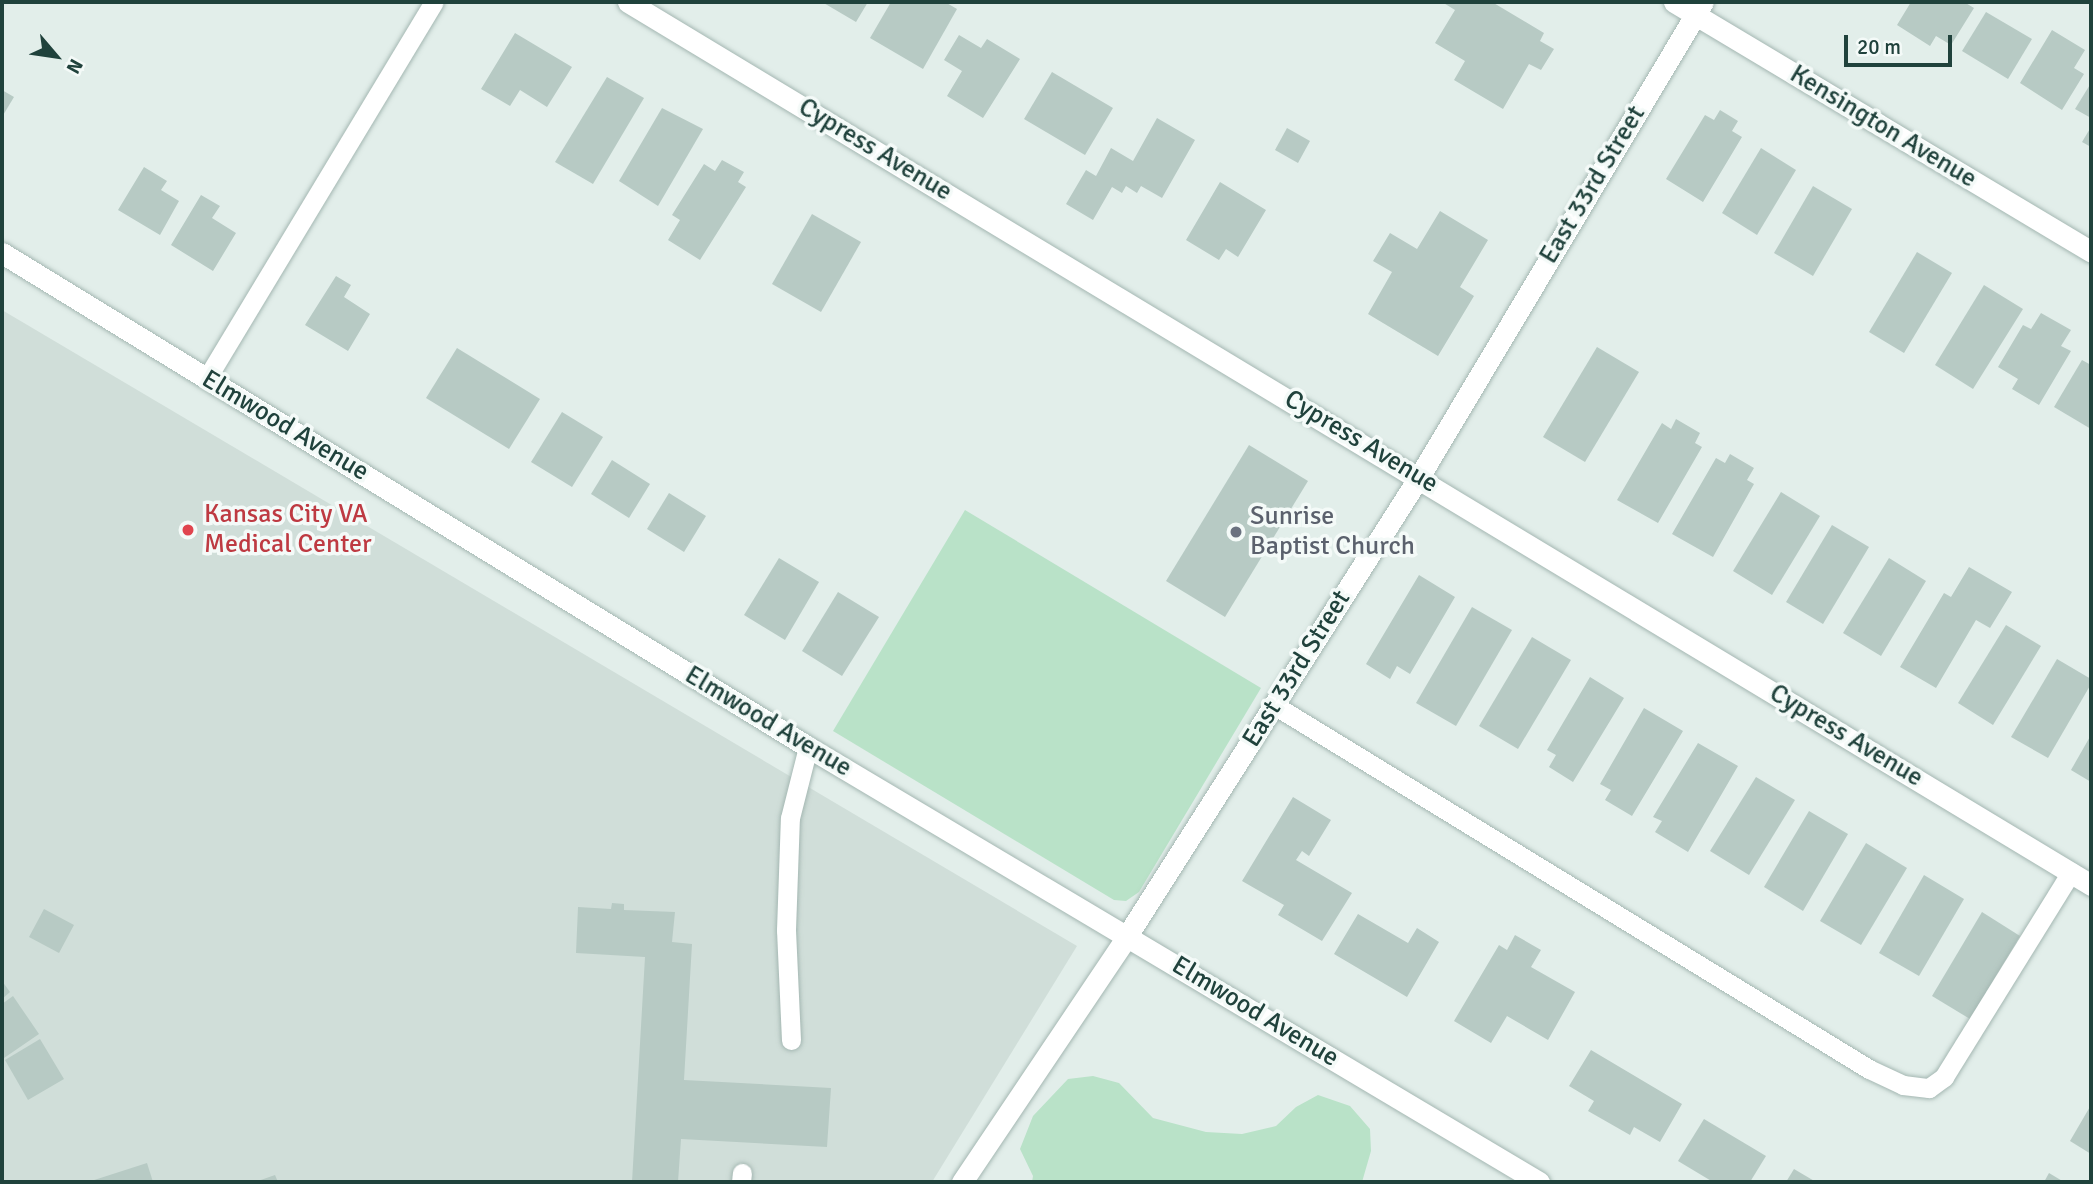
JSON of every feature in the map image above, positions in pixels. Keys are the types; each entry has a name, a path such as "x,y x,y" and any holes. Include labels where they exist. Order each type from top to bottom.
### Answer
{"street":[{"name":"Cypress Avenue","path":"628,2 2091,885"},
{"name":"Kensington Avenue","path":"1674,2 1699,8 2091,251"},
{"name":"East 33rd Street","path":"962,1182 1128,936 1419,477 1699,8"},
{"name":"Elmwood Avenue","path":"2,253 808,747 1539,1182"}],"lane":[{"path":"207,378 434,2"},
{"path":"1274,705 1857,1062 1903,1085 1929,1088 1944,1077 2071,872"},
{"path":"791,1040 786,930 790,818 808,747"}],"shaded area":[{"name":"Kansas City VA Medical Center","path":"2,310 1077,946 932,1182 2,1182"}],"green space":[{"path":"965,510 1261,688 1139,892 1126,901 1114,900 833,731"},
{"path":"1093,1076 1119,1083 1153,1118 1206,1132 1242,1134 1276,1126 1296,1107 1318,1095 1350,1106 1370,1129 1371,1151 1362,1182 1032,1182 1033,1176 1020,1149 1033,1116 1068,1079"}],"building":[{"path":"822,2 868,2 856,22"},
{"path":"891,2 945,2 957,9 923,69 870,38"},
{"path":"1442,2 1492,2 1544,33 1540,41 1554,49 1541,70 1529,64 1503,109 1454,80 1465,61 1435,43 1455,10"},
{"path":"1911,2 1964,2 1974,8 1951,45 1936,36 1930,46 1897,25"},
{"path":"1986,12 2032,39 2008,79 1962,51"},
{"path":"2052,30 2085,50 2074,68 2084,74 2062,110 2020,83"},
{"path":"515,33 572,67 547,107 520,90 510,106 481,89"},
{"path":"959,35 981,48 987,39 1020,59 983,118 947,96 962,71 944,60"},
{"path":"1052,72 1113,108 1085,155 1024,119"},
{"path":"607,77 644,98 593,184 555,162"},
{"path":"2091,83 2091,118 2075,109"},
{"path":"2,90 14,97 2,117"},
{"path":"662,108 703,129 658,206 619,181"},
{"path":"1720,110 1738,121 1732,131 1742,137 1703,202 1666,179 1705,115 1714,120"},
{"path":"1157,118 1195,140 1162,198 1141,186 1137,193 1126,186 1122,193 1112,187 1093,220 1066,204 1086,170 1096,176 1111,148 1133,161"},
{"path":"2091,127 2091,147 2082,142"},
{"path":"1287,128 1310,141 1298,163 1275,150"},
{"path":"1761,148 1796,170 1757,235 1722,213"},
{"path":"722,160 744,172 738,182 746,187 700,260 668,240 680,220 672,215 704,164 715,171"},
{"path":"144,167 167,181 161,190 179,201 160,235 118,210"},
{"path":"1220,182 1266,210 1238,257 1226,249 1219,260 1186,240"},
{"path":"1813,186 1852,209 1813,276 1774,253"},
{"path":"201,195 220,206 212,218 236,233 213,271 171,245"},
{"path":"1440,211 1488,240 1460,287 1474,296 1438,356 1368,314 1392,272 1373,261 1390,233 1417,249"},
{"path":"812,214 861,242 821,312 772,284"},
{"path":"1917,252 1952,273 1904,353 1869,332"},
{"path":"336,276 351,285 344,297 370,314 348,351 305,325"},
{"path":"1984,285 2023,309 1973,389 1935,365"},
{"path":"2041,313 2071,330 2061,346 2071,351 2039,405 2012,389 2018,379 1998,367 2023,325 2031,329"},
{"path":"1597,347 1639,372 1585,462 1543,437"},
{"path":"457,348 540,399 509,449 426,398"},
{"path":"2082,360 2091,365 2091,429 2054,407"},
{"path":"562,412 603,437 572,487 531,462"},
{"path":"1676,419 1700,433 1695,443 1702,447 1658,523 1617,500 1662,423 1671,429"},
{"name":"Sunrise Baptist Church","path":"1249,445 1308,481 1225,617 1166,581"},
{"path":"1730,454 1754,468 1747,480 1754,484 1713,557 1672,534 1716,458 1725,463"},
{"path":"612,460 650,484 629,518 591,494"},
{"path":"1781,492 1820,516 1772,595 1733,571"},
{"path":"669,493 706,516 684,552 647,529"},
{"path":"1832,525 1869,547 1823,624 1786,602"},
{"path":"779,558 819,582 785,640 744,615"},
{"path":"1889,558 1926,581 1881,656 1843,633"},
{"path":"1969,567 2012,592 1990,628 1976,620 1936,688 1900,667 1944,593 1951,597"},
{"path":"1419,575 1455,597 1410,674 1397,666 1390,679 1366,664"},
{"path":"838,592 879,617 842,676 802,651"},
{"path":"1472,607 1512,630 1456,726 1416,703"},
{"path":"2006,625 2041,646 1993,725 1958,703"},
{"path":"1532,637 1571,660 1518,749 1479,726"},
{"path":"2057,659 2091,679 2091,684 2048,758 2011,737"},
{"path":"1590,677 1624,698 1573,782 1549,767 1556,755 1547,750"},
{"path":"1644,708 1683,731 1632,816 1605,800 1611,790 1600,784"},
{"path":"2091,735 2091,782 2071,770"},
{"path":"1698,743 1738,766 1688,852 1655,832 1662,821 1653,817"},
{"path":"1756,777 1795,800 1749,875 1710,851"},
{"path":"1293,797 1331,820 1309,856 1302,851 1296,860 1352,893 1322,941 1278,915 1284,905 1242,881"},
{"path":"1809,811 1848,834 1803,911 1764,887"},
{"path":"1866,843 1907,868 1861,945 1820,921"},
{"path":"1924,875 1964,899 1919,976 1879,953"},
{"path":"612,903 624,904 624,910 675,912 672,942 692,944 684,1080 831,1088 827,1147 681,1139 678,1182 632,1182 645,957 576,953 578,907 611,909"},
{"path":"44,909 74,925 59,953 29,937"},
{"path":"1982,912 2020,936 1970,1019 1932,996"},
{"path":"1358,914 1408,943 1417,928 1439,942 1407,997 1334,954"},
{"path":"1515,935 1541,950 1531,967 1575,992 1548,1040 1507,1016 1491,1043 1454,1021 1499,945 1507,950"},
{"path":"2,981 10,992 2,999"},
{"path":"13,996 39,1034 4,1058 2,1004"},
{"path":"40,1039 64,1079 28,1100 5,1060"},
{"path":"1591,1050 1682,1104 1660,1142 1634,1127 1630,1135 1588,1111 1594,1101 1569,1086"},
{"path":"2091,1105 2091,1154 2070,1141"},
{"path":"1704,1119 1766,1156 1750,1182 1713,1182 1678,1161"},
{"path":"147,1163 153,1182 88,1182"},
{"path":"1794,1169 1816,1182 1786,1182"},
{"path":"2049,1173 2064,1182 2044,1182"},
{"path":"275,1175 278,1182 255,1182"}],"place":[{"name":"Kansas City VA Medical Center","path":"188,530"},
{"name":"Sunrise Baptist Church","path":"1236,532"}]}
